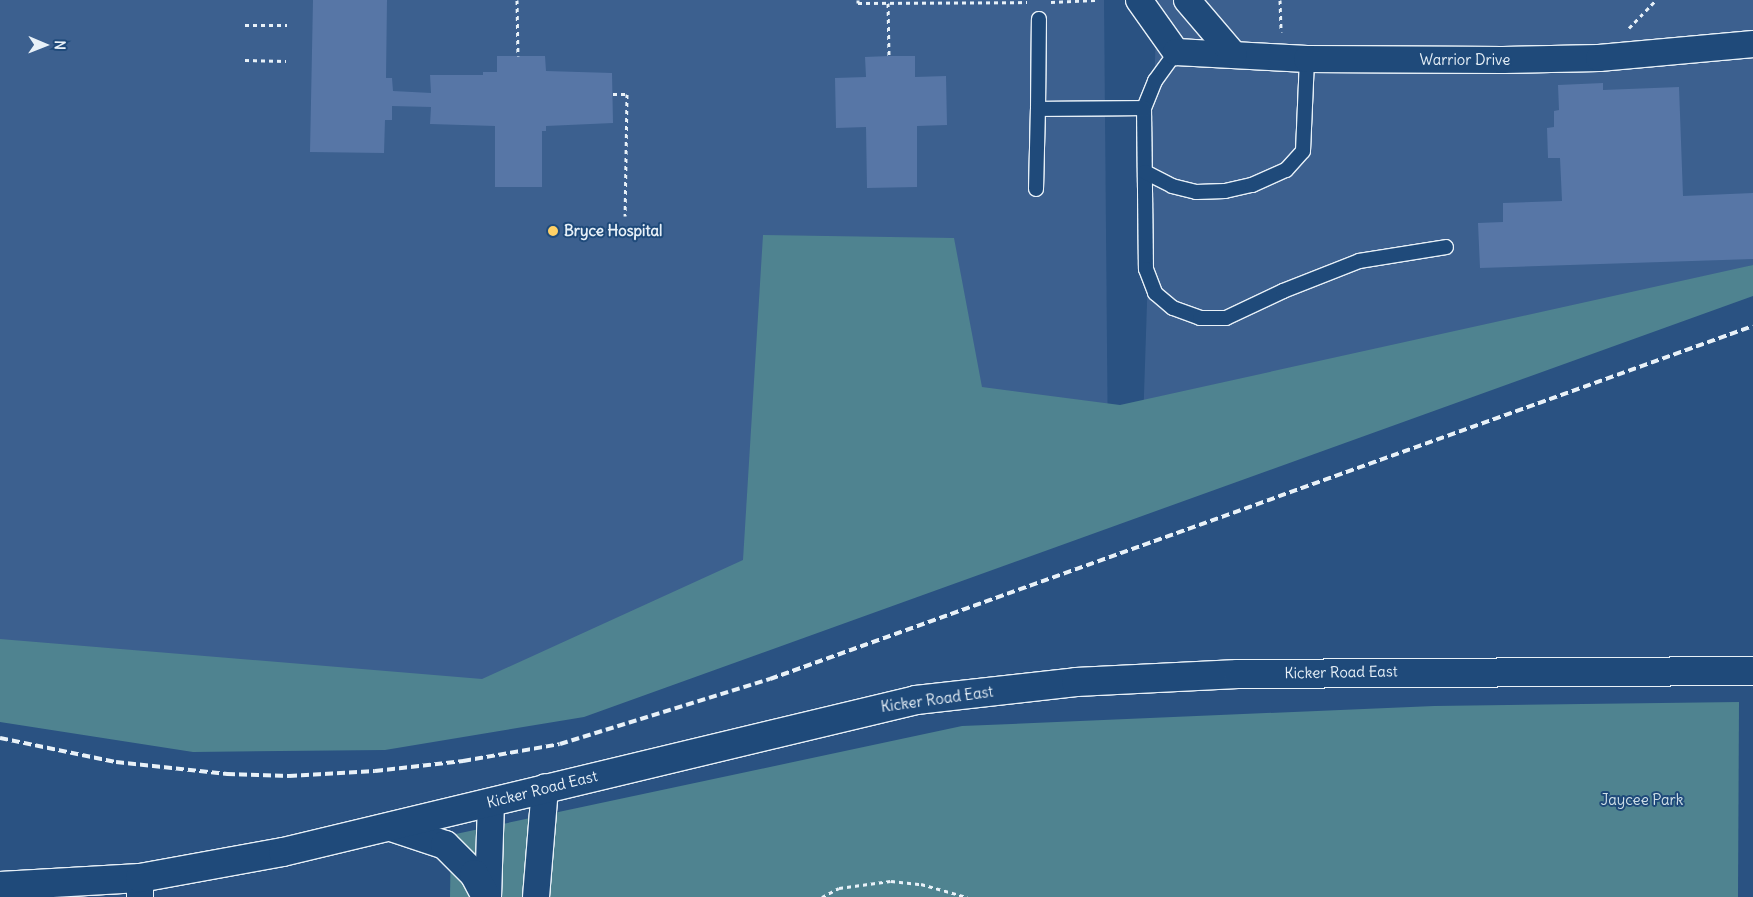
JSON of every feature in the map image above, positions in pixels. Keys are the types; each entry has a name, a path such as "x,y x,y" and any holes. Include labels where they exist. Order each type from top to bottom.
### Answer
{"main road":[{"name":"Kicker Road East","path":"0,886 140,888 546,787 916,700 1076,682 1267,673 1753,671"},
{"path":"390,827 445,845 474,874 487,897"}],"street":[{"path":"1139,0 1176,52"},
{"path":"1187,0 1234,55"},
{"name":"Warrior Drive","path":"1176,52 1307,59 1599,58 1752,45"},
{"path":"536,897 546,787"},
{"path":"487,897 491,802"}],"lane":[{"path":"1036,189 1038,19"},
{"path":"1176,52 1155,81 1144,108 1146,269 1154,293 1173,308 1200,318 1226,318 1282,291 1359,261 1446,246"},
{"path":"1145,172 1172,186 1196,192 1224,191 1252,185 1286,170 1303,151 1307,59"},
{"path":"1038,109 1144,108"}],"path":[{"path":"517,0 518,56"},
{"path":"858,0 858,3 1035,2"},
{"path":"1044,2 1095,0"},
{"path":"1280,0 1281,32"},
{"path":"888,3 889,56"},
{"path":"245,25 287,25"},
{"path":"245,60 286,61"},
{"path":"613,94 627,94 625,216"},
{"path":"822,897 839,888 891,881 921,884 967,897"}],"shaded area":[{"name":"Bryce Hospital","path":"0,0 1104,0 1108,462 619,684 0,666"},
{"path":"1157,0 1753,0 1753,265 1142,455"}],"green space":[{"path":"763,235 954,238 982,387 1120,405 1753,265 1753,296 584,717 385,750 193,752 0,722 0,639 482,679 743,560"},
{"name":"Jaycee Park","path":"1739,702 1738,897 450,897 451,835 962,726 1434,706"}],"building":[{"path":"313,0 387,0 386,78 392,78 393,91 431,93 430,75 483,75 483,72 497,72 497,56 545,56 546,71 612,73 613,123 546,126 546,131 542,131 542,187 495,187 495,126 430,124 431,107 392,106 392,120 385,120 384,153 310,152"},
{"path":"915,56 915,77 946,76 947,125 917,126 917,187 867,188 866,127 836,128 835,78 866,77 865,57"},
{"path":"1603,83 1603,90 1679,87 1683,196 1753,193 1753,259 1480,268 1478,223 1503,222 1503,203 1562,201 1560,158 1548,158 1547,128 1554,127 1554,111 1559,110 1558,85"}],"railway":[{"path":"0,738 116,762 227,774 289,776 375,771 463,761 560,744 770,679 1753,326"}],"place":[{"name":"Bryce Hospital","path":"553,231"}]}
